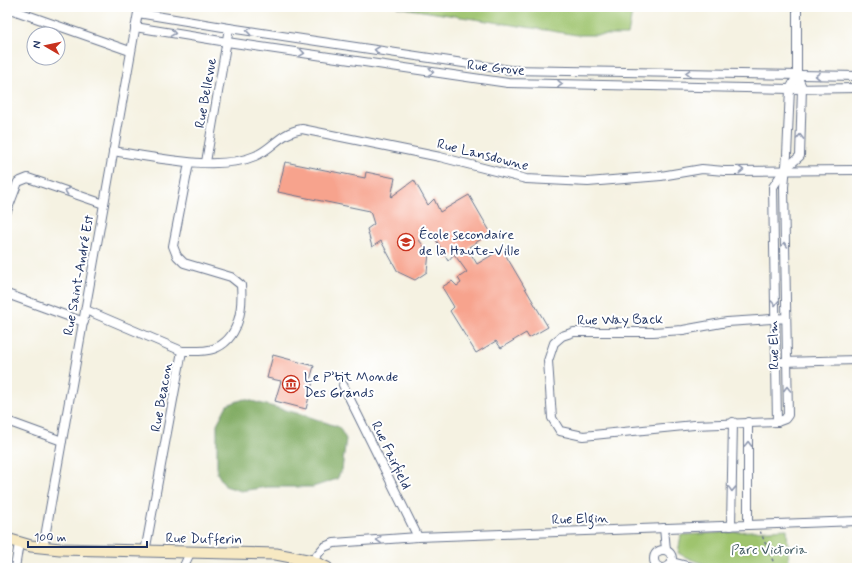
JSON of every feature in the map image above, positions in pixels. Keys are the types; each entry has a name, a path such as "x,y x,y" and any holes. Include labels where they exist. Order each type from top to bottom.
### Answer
{"main road":[{"name":"Rue Dufferin","path":"7,539 43,548 145,552 276,554 312,561 327,568"}],"street":[{"name":"Rue Elm","path":"797,7 797,76 802,87 800,156 786,169 773,187 777,422 785,419 788,415 784,261 784,187 786,169 790,88 797,76"},
{"path":"8,8 130,51"},
{"name":"Rue Grove","path":"139,10 229,28 510,70 857,76"},
{"name":"Rue Saint-André Est","path":"43,548 84,322 130,51 139,10"},
{"name":"Rue Grove","path":"135,27 508,83 857,88"},
{"name":"Rue Bellevue","path":"206,162 229,28"},
{"name":"Rue Lansdowne","path":"113,151 189,163 238,161 256,156 290,131 302,129 440,157 526,180 588,182 661,176 702,169 724,171 786,169 857,170"},
{"path":"182,351 213,349 229,340 238,323 242,298 241,285 231,277 184,263 177,256 173,246 189,163"},
{"path":"7,211 18,182 28,178 104,204"},
{"path":"774,261 784,261"},
{"path":"7,294 84,322"},
{"name":"Rue Beacon","path":"86,310 182,351 145,552"},
{"name":"Rue Way Back","path":"733,422 583,436 560,431 552,418 548,361 554,343 562,336 574,332 683,330 727,322 786,318"},
{"path":"776,362 857,360"},
{"name":"Rue Fairfield","path":"343,385 418,537"},
{"path":"7,421 62,441"},
{"path":"731,526 733,422 777,422"},
{"path":"748,422 748,525"},
{"path":"733,466 748,465"},
{"name":"Rue Elgin","path":"312,561 324,547 334,543 418,537 857,521"},
{"path":"664,528 666,550 671,555 672,562"},
{"path":"15,568 19,543"},
{"path":"666,550 659,551 655,556 654,560 657,567 664,568 672,562"},
{"path":"183,568 190,553"},
{"path":"672,562 695,568"}],"path":[{"path":"760,525 760,533 776,568"}],"green space":[{"path":"397,7 633,7 628,35 577,35"},
{"path":"244,399 304,415 339,427 346,439 342,470 337,479 313,487 267,487 241,491 225,486 217,473 217,424 227,405"},
{"name":"Parc Victoria","path":"787,529 789,568 746,569 718,567 704,564 678,553 681,535"}],"building":[{"path":"285,162 365,178 366,172 395,178 391,197 414,180 428,205 434,199 440,212 469,195 491,233 469,247 471,254 477,264 502,249 548,327 529,338 526,333 501,348 496,341 476,353 450,311 454,307 442,287 452,281 457,286 461,283 458,278 467,272 454,254 448,261 431,231 419,240 429,253 427,272 415,280 398,272 381,241 372,247 367,229 374,224 370,211 278,192"},
{"path":"273,355 314,366 310,380 313,381 306,409 275,401 281,381 267,378"}],"place":[{"name":"École secondaire de la Haute-Ville","path":"406,242"},
{"name":"Le P’tit Monde Des Grands","path":"291,384"}]}
